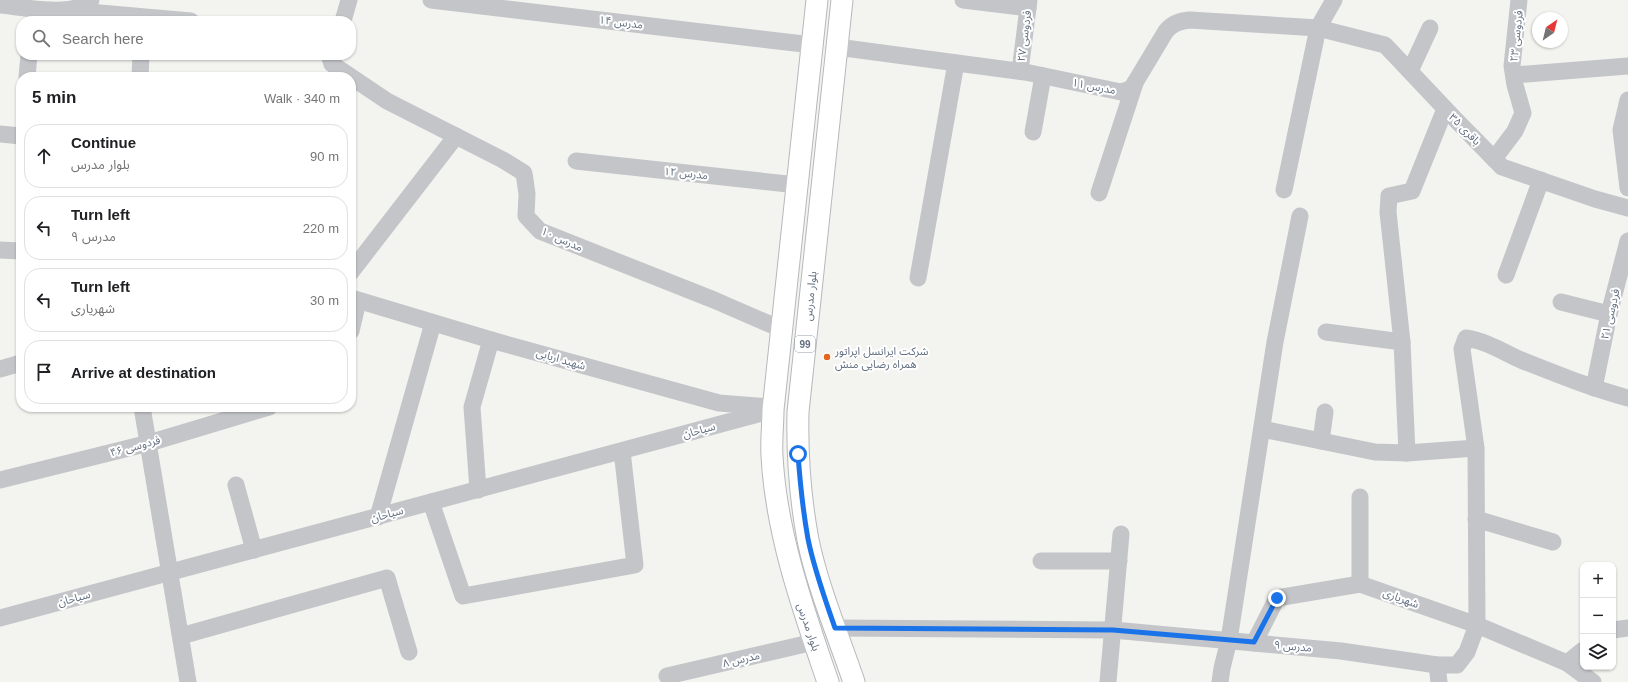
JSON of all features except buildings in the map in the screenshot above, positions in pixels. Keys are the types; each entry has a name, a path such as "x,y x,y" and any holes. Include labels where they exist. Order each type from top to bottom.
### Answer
{"main road":[{"name":"بلوار مدرس","path":"817,0 773,409 772,456 777,502 800,600 828,682"},
{"name":"بلوار مدرس","path":"842,0 798,412 798,454 801,495 808,540 823,593 854,682"}],"street":[{"path":"0,5 32,14 82,7 91,0"},
{"path":"345,16 350,0"},
{"name":"مدرس ۱۴","path":"431,0 812,45"},
{"path":"963,0 1028,4"},
{"path":"1284,190 1318,28 1334,0"},
{"name":"فردوسی ۲۳","path":"1494,159 1515,131 1523,113 1512,66 1519,0"},
{"name":"فردوسی ۲۷","path":"1020,71 1028,4"},
{"path":"66,10 118,16"},
{"path":"1099,193 1135,83 1166,31 1171,26 1180,21 1190,20 1318,28"},
{"name":"باقری ۳۵","path":"1318,28 1385,44 1445,109 1502,167 1595,199 1628,208"},
{"path":"1410,71 1430,28"},
{"name":"مدرس ۱۱","path":"837,47 1020,71 1121,92 1130,89 1135,83"},
{"path":"27,72 29,60"},
{"path":"140,72 141,60"},
{"name":"مدرس ۱۰","path":"331,63 344,72"},
{"path":"918,278 956,63"},
{"path":"1514,75 1628,66"},
{"path":"1033,132 1043,76"},
{"name":"مدرس ۱۰","path":"356,80 386,101 503,160 524,173 528,194 526,216 540,231 714,300 781,329"},
{"path":"1628,100 1621,130 1628,188"},
{"path":"1407,453 1402,342 1388,212 1389,196 1412,192 1445,109"},
{"path":"0,134 16,136"},
{"path":"356,266 456,136"},
{"name":"مدرس ۱۲","path":"576,161 797,185"},
{"path":"1506,274 1541,180"},
{"path":"1220,682 1229,640 1275,342 1300,216"},
{"name":"فردوسی ۲۱","path":"1594,388 1609,314 1628,241"},
{"path":"0,250 16,251"},
{"name":"شهید اربابی","path":"356,301 719,404 734,413 773,409"},
{"path":"1561,302 1609,314"},
{"path":"378,517 433,323"},
{"path":"1326,332 1402,342"},
{"path":"1476,625 1476,448 1462,349 1466,338 1478,340 1520,359 1594,388 1628,398"},
{"path":"478,490 472,408 491,340"},
{"path":"0,369 16,364"},
{"path":"143,412 188,682"},
{"name":"فردوسی ۴۶","path":"0,480 149,443 252,412"},
{"path":"1321,440 1325,412"},
{"name":"سیاحان","path":"0,618 622,451 734,413"},
{"path":"1262,429 1375,452 1407,453 1476,448"},
{"path":"431,502 463,596 635,565 622,451"},
{"path":"236,486 254,550"},
{"path":"1360,497 1360,584"},
{"path":"1476,519 1553,542"},
{"path":"1108,682 1121,534"},
{"path":"1041,561 1119,561"},
{"path":"181,636 387,578 409,652"},
{"name":"شهریاری","path":"1254,642 1277,598 1360,584 1476,625 1567,663 1593,682"},
{"name":"مدرس ۹","path":"835,628 1113,630 1254,642 1341,651 1437,665 1457,665 1467,652 1476,625"},
{"path":"1616,630 1628,628"},
{"name":"مدرس ۸","path":"667,676 814,642"},
{"path":"1567,663 1580,652"},
{"path":"1437,665 1439,682"}],"place":[{"name":"شرکت ایرانسل اپراتور همراه رضایی منش","path":"827,357"}],"route":[{"path":"798,454 801,495 808,540 823,593 835,628 1113,630 1254,642 1277,598"}]}
